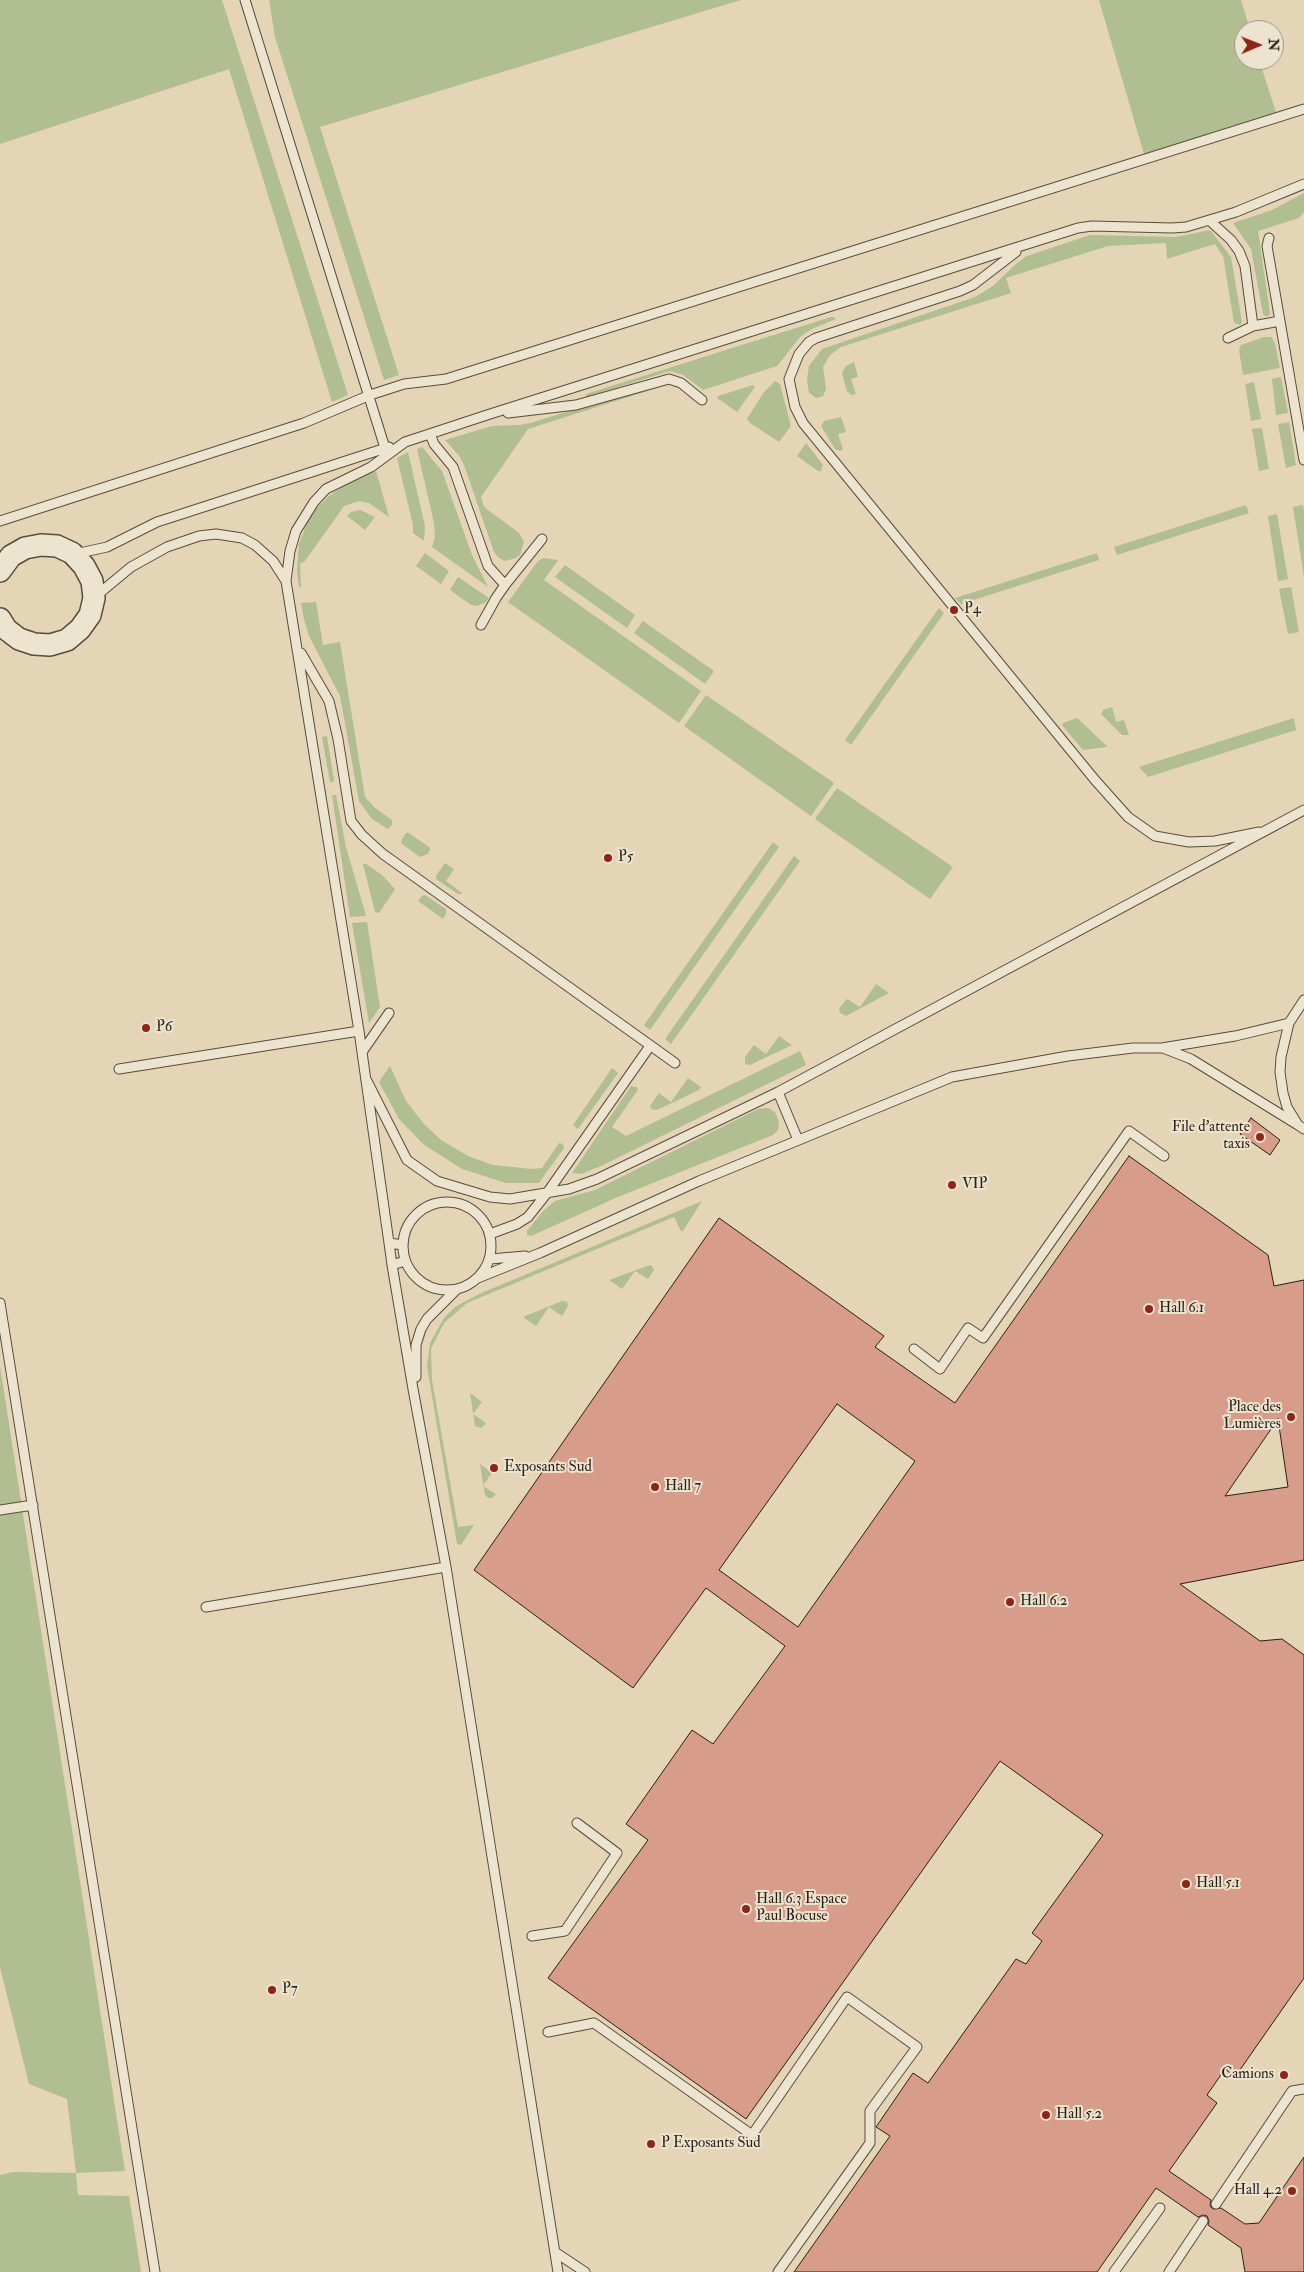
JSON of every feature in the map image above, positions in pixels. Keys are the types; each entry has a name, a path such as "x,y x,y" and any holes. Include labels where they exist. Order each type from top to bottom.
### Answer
{"street":[{"path":"0,570 11,556 25,548 41,544 56,546 72,553 84,566 92,581 94,598 90,615 80,629 67,640 50,645 34,644 19,639 2,626"}],"lane":[{"path":"245,0 385,448"},
{"path":"0,521 304,423 370,395 404,384 446,379 1304,108"},
{"path":"72,553 80,554 107,548 157,522 487,415 1022,248 1078,228 1092,226 1172,228 1236,212 1304,184"},
{"path":"1210,220 1231,240 1239,251 1245,266 1253,326"},
{"path":"1269,238 1267,246 1304,460"},
{"path":"1022,248 974,285 809,342 799,354 789,379 794,407 803,424 1095,780 1128,817 1155,836 1189,842 1215,840 1268,830"},
{"path":"1228,338 1253,326 1280,321"},
{"path":"487,415 576,405 669,379 680,383 702,400"},
{"path":"430,434 434,444 453,467 488,566 505,585"},
{"path":"406,442 371,467 326,489 314,502 296,531 290,551 286,582 359,1031 392,1266 446,1567 558,2272"},
{"path":"94,598 130,567 167,547 198,536 216,534 242,538 255,545 273,561 286,582"},
{"path":"481,625 505,585 542,539"},
{"path":"297,646 329,700 338,739 351,821 362,835 383,854 676,1063"},
{"path":"364,1074 407,1160 437,1181 490,1198 510,1199 569,1189 597,1179 778,1092 1304,810"},
{"path":"1301,1127 1287,1107 1280,1072 1280,1057 1289,1024 1304,1000"},
{"path":"362,1052 389,1013"},
{"path":"478,1278 540,1254 699,1181 952,1077 1077,1055 1133,1048 1162,1048 1235,1036 1289,1024"},
{"path":"119,1069 359,1031"},
{"path":"490,1234 528,1217 547,1193 650,1046"},
{"path":"1162,1048 1191,1059 1301,1127"},
{"path":"778,1092 798,1140"},
{"path":"914,1349 940,1369 968,1328 983,1338 1129,1131 1164,1156"},
{"path":"449,1202 462,1204 474,1211 484,1221 490,1234 492,1247 490,1259 485,1270 468,1286 456,1290 444,1291 431,1288 420,1282 411,1273 405,1261 403,1244 405,1231 412,1219 422,1209 435,1203 449,1202"},
{"path":"389,1243 403,1244"},
{"path":"490,1259 540,1254"},
{"path":"392,1266 405,1261"},
{"path":"420,1422 415,1364 416,1345 427,1319 456,1290"},
{"path":"0,1303 155,2272"},
{"path":"0,1510 33,1505"},
{"path":"206,1607 446,1567"},
{"path":"532,1936 565,1931 617,1853 577,1823"},
{"path":"548,2032 594,2023 752,2135 847,1997 918,2047 870,2111 870,2143 778,2272"},
{"path":"1216,2204 1292,2091 1304,2089"},
{"path":"1114,2272 1160,2208"},
{"path":"1169,2272 1204,2221"},
{"path":"555,2252 585,2272"}],"green space":[{"path":"0,0 222,0 348,395 332,402 229,69 0,144"},
{"path":"269,0 741,0 320,127 399,375 384,380 275,37"},
{"path":"1099,0 1241,0 1247,20 1234,20 1234,70 1262,70 1276,112 1144,154"},
{"path":"1304,193 1304,212 1299,218 1258,231 1270,313 1269,316 1265,316 1263,314 1251,249 1233,223 1272,210"},
{"path":"1210,230 1231,257 1242,322 1240,325 1234,323 1223,256 1215,244 1167,259 1166,243 1108,246 1006,278 1011,293 841,347 830,355 823,367 826,389 823,396 816,398 809,393 807,379 809,366 822,349 975,297 993,286 1027,256 1090,235 1176,237"},
{"path":"831,317 836,319 814,328 801,336 777,366 703,390 683,375 670,371 586,397 586,394"},
{"path":"1264,337 1271,337 1275,343 1280,368 1243,375 1239,350 1241,345"},
{"path":"854,362 858,377 851,379 856,394 851,395 847,391 842,373 846,366"},
{"path":"1281,377 1288,413 1276,415 1272,379"},
{"path":"775,381 780,384 791,426 779,442 747,419 764,392"},
{"path":"1254,382 1261,419 1251,421 1245,384"},
{"path":"662,384 663,386 528,429 481,497 484,507 519,533 524,542 520,555 516,558 505,561 499,558 494,552 464,465 460,457 445,440 492,426 531,423"},
{"path":"753,385 755,387 737,412 717,398 718,396"},
{"path":"841,417 846,432 838,434 843,449 840,451 835,449 821,426 824,421"},
{"path":"1289,422 1296,465 1286,468 1278,424"},
{"path":"1262,428 1269,469 1259,471 1252,429"},
{"path":"806,443 823,465 821,471 818,471 797,456"},
{"path":"422,447 442,471 472,555 488,587 432,547 435,537 434,523 417,449"},
{"path":"408,452 425,526 424,541 413,533 413,525 397,458"},
{"path":"376,471 389,517 369,503 359,501 344,506 305,561 300,564 301,587 299,587 297,571 299,544 307,523 315,510 344,485"},
{"path":"1246,505 1249,513 1117,555 1114,547"},
{"path":"1303,505 1304,511 1304,577 1293,507"},
{"path":"360,510 375,517 365,530 347,516 351,512"},
{"path":"1277,514 1288,579 1278,581 1268,516"},
{"path":"425,553 449,571 441,584 416,566"},
{"path":"1097,553 1099,560 961,604 955,598"},
{"path":"543,558 558,560 544,580 701,691 679,723 508,602 538,561"},
{"path":"565,565 635,615 627,628 555,577"},
{"path":"458,577 489,598 486,602 477,606 471,605 450,590"},
{"path":"1291,587 1299,632 1288,634 1279,589"},
{"path":"316,602 323,645 340,642 365,797 374,807 392,820 392,825 388,829 372,819 359,801 340,696 309,636 304,619 301,603"},
{"path":"939,608 944,613 851,745 845,740"},
{"path":"643,621 714,671 705,684 634,633"},
{"path":"706,695 834,783 811,816 684,726"},
{"path":"1112,707 1116,722 1124,720 1129,735 1122,735 1101,714 1103,710"},
{"path":"1077,718 1107,746 1083,750 1062,725"},
{"path":"1294,718 1296,730 1148,777 1139,767"},
{"path":"327,736 333,782 330,782 322,737"},
{"path":"837,788 953,867 930,899 815,819"},
{"path":"332,795 336,795 346,847 366,916 350,917"},
{"path":"406,833 409,833 429,847 428,854 420,857 402,844 401,841"},
{"path":"773,842 779,847 650,1030 644,1025"},
{"path":"794,856 800,861 671,1044 665,1039"},
{"path":"445,863 454,869 446,881 461,894 458,894 436,879"},
{"path":"363,864 366,864 382,875 395,889 379,913 375,912"},
{"path":"425,895 446,909 443,919 418,901"},
{"path":"367,922 380,1007 369,1023 352,923"},
{"path":"876,984 889,993 846,1016 840,1013 839,1009 847,999 860,1007"},
{"path":"779,1036 792,1045 750,1065 745,1064 745,1057 754,1045 766,1054"},
{"path":"800,1051 806,1065 601,1166 581,1174 572,1173 631,1086 637,1087 638,1090 612,1127 626,1136"},
{"path":"390,1066 406,1101 424,1124 441,1140 468,1156 493,1165 532,1169 542,1168 559,1143 563,1144 564,1148 539,1183 506,1183 462,1169 423,1144 399,1119 379,1082"},
{"path":"612,1068 618,1073 578,1129 573,1125"},
{"path":"688,1078 701,1087 699,1090 657,1110 651,1109 650,1106 659,1093 671,1102"},
{"path":"768,1108 775,1112 779,1122 778,1130 773,1135 618,1197 531,1236 527,1235 527,1231 543,1211 555,1201 595,1190 758,1109"},
{"path":"702,1201 683,1231 681,1231 674,1217 467,1303 444,1323 431,1349 432,1380 458,1527 474,1525 461,1545 457,1544 427,1366 430,1343 444,1318 455,1307 479,1294"},
{"path":"651,1265 654,1270 648,1279 635,1271 622,1289 609,1280 647,1266"},
{"path":"562,1301 567,1302 568,1306 562,1316 549,1307 536,1326 523,1317"},
{"path":"0,1366 125,2171 76,2173 67,2099 29,2084 0,1967"},
{"path":"470,1393 482,1402 473,1414"},
{"path":"473,1414 486,1423 481,1428 475,1426"},
{"path":"480,1464 492,1473 484,1487 496,1494 492,1498 488,1498 485,1495"},
{"path":"13,2172 76,2173 78,2195 129,2196 141,2272 0,2272 0,2175"}],"building":[{"name":"File d'attente taxis","path":"1251,1118 1280,1140 1270,1155 1240,1134"},
{"path":"1129,1156 1268,1255 1274,1286 1304,1280 1304,1560 1180,1584 1260,1641 1282,1639 1304,1655 1304,1978 1235,2077 1225,2069 1207,2095 1217,2103 1169,2171 1211,2200 1210,2206 1213,2209 1221,2208 1245,2224 1259,2223 1304,2157 1304,2272 1245,2272 1241,2248 1208,2225 1207,2216 1198,2217 1156,2188 1097,2272 794,2272 890,2136 876,2127 913,2073 928,2083 1016,1959 1026,1964 1042,1941 1032,1933 1103,1835 1000,1761 746,2119 548,1978 648,1840 626,1824 692,1730 713,1744 785,1646 706,1588 633,1688 474,1570 719,1218 884,1336 875,1347 955,1403","holes":["837,1404 915,1461 798,1627 719,1570","1278,1419 1288,1487 1225,1496"]}],"place":[{"name":"P4","path":"954,610"},
{"name":"P5","path":"608,858"},
{"name":"P6","path":"146,1028"},
{"name":"File d'attente taxis","path":"1260,1137"},
{"name":"VIP","path":"952,1185"},
{"name":"Hall 6.1","path":"1149,1309"},
{"name":"Place des Lumières","path":"1291,1417"},
{"name":"Exposants Sud","path":"494,1468"},
{"name":"Hall 7","path":"655,1487"},
{"name":"Hall 6.2","path":"1010,1602"},
{"name":"Hall 5.1","path":"1186,1884"},
{"name":"Hall 6.3 Espace Paul Bocuse","path":"746,1909"},
{"name":"P7","path":"272,1990"},
{"name":"Camions","path":"1284,2075"},
{"name":"Hall 5.2","path":"1046,2115"},
{"name":"P Exposants Sud","path":"651,2144"},
{"name":"Hall 4.2","path":"1292,2191"}]}
